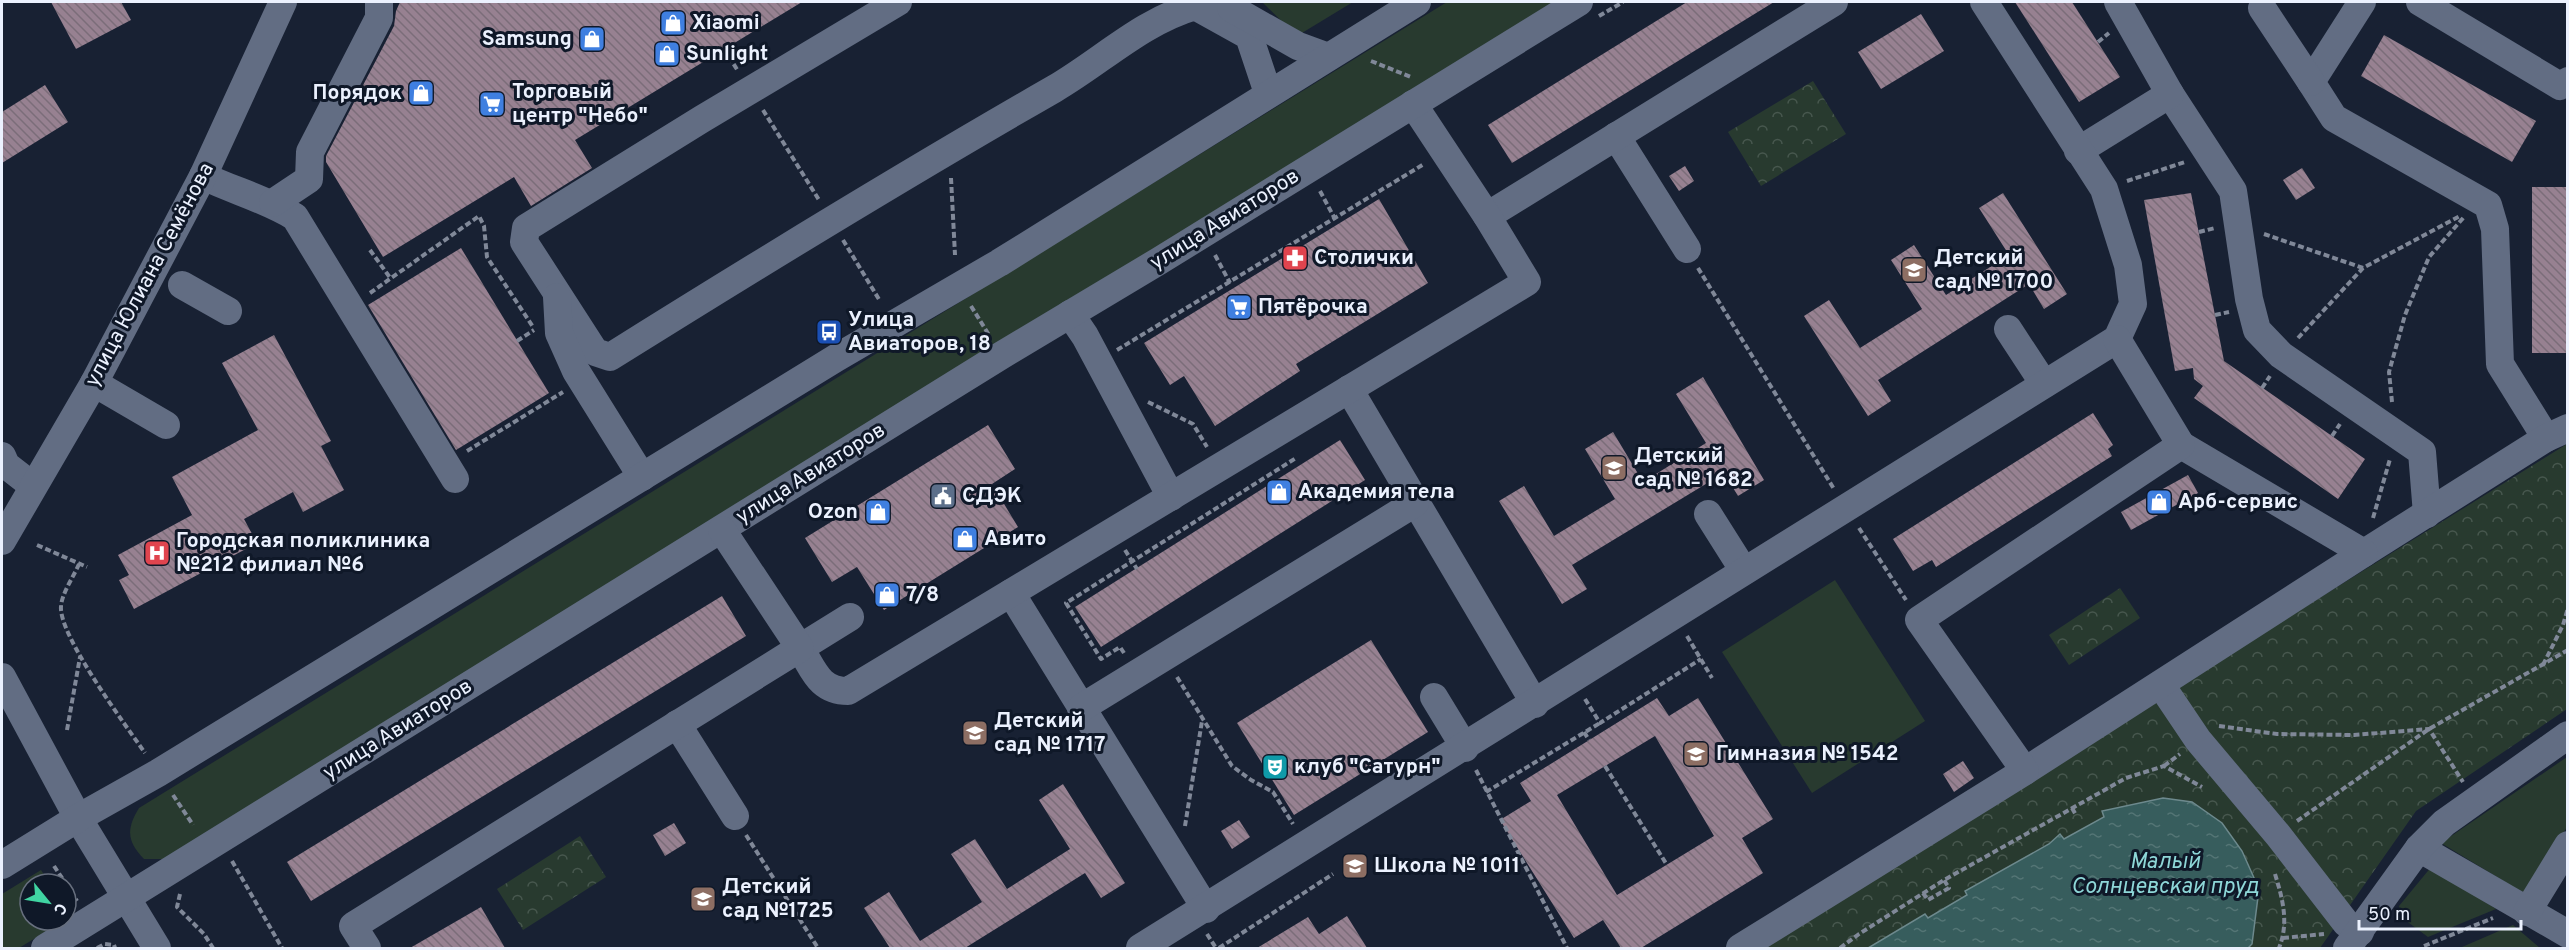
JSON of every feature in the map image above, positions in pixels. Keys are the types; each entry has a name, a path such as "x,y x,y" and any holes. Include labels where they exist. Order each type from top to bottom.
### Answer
{"street":[{"name":"улица Юлиана Семёнова","path":"2,541 94,383 203,176 283,2"},
{"path":"273,203 309,179 310,152 380,18 379,2"},
{"path":"898,2 750,89 526,228 524,242 595,352 610,357 831,220 1063,84 1109,50 1170,13 1195,6 1249,36 1268,93"},
{"path":"1220,2 1298,46 1328,57"},
{"path":"2,865 78,818 158,773 642,477 999,263 1417,2"},
{"name":"улица Авиаторов","path":"45,948 1159,261 1416,92 1579,2"},
{"path":"1487,216 1834,2"},
{"path":"1140,948 1465,748 2117,339 2133,304 2128,265 2104,189 1984,2"},
{"path":"2118,2 2170,94 2233,191 2229,226 2258,330 2277,364 2393,443 2422,452 2427,514"},
{"path":"2312,82 2362,2"},
{"path":"2420,2 2560,86 2568,81"},
{"path":"1740,948 2025,771 2364,553 2557,433 2500,364 2494,229 2478,208 2334,118 2262,8"},
{"path":"722,530 824,686 835,691 848,691 1527,282 1416,92"},
{"path":"2078,151 2170,94"},
{"path":"1616,136 1687,249"},
{"path":"203,176 232,191 273,203 295,217 451,471"},
{"path":"182,285 228,311"},
{"path":"557,295 559,333 576,371 642,477"},
{"path":"1070,314 1085,336 1171,497"},
{"path":"2008,328 2044,384"},
{"path":"2117,339 2181,445 2364,553"},
{"path":"94,383 166,425"},
{"path":"1349,389 1535,704"},
{"path":"2025,771 1919,620 2181,445"},
{"path":"2,456 6,465 33,486"},
{"path":"1081,708 1415,503"},
{"path":"1708,514 1744,571"},
{"path":"1011,593 1206,909"},
{"path":"367,948 353,926 850,617"},
{"path":"2,677 78,818 157,948"},
{"path":"2161,685 2186,722 2346,923 2347,938"},
{"path":"1434,697 1465,748"},
{"path":"677,724 735,816"},
{"path":"2347,938 2420,848 2444,823 2568,735"},
{"path":"2527,912 2568,845"},
{"path":"2420,848 2568,934"}],"path":[{"path":"2098,42 2111,32"},
{"path":"724,49 880,301"},
{"path":"1362,57 1416,92"},
{"path":"1115,351 1430,160"},
{"path":"2104,189 2190,161"},
{"path":"951,174 955,255"},
{"path":"1318,188 1335,219"},
{"path":"2262,388 2277,364 2362,268 2478,208"},
{"path":"2372,520 2393,443 2389,372 2405,315 2429,257 2478,208"},
{"path":"351,305 479,216 484,226 488,257 541,339"},
{"path":"2199,232 2229,226 2362,268"},
{"path":"1687,249 1846,509 1919,620"},
{"path":"370,250 391,279"},
{"path":"1214,254 1230,283"},
{"path":"968,300 994,343"},
{"path":"517,341 535,330"},
{"path":"451,471 571,387"},
{"path":"1145,400 1193,424 1219,468"},
{"path":"2332,436 2343,420"},
{"path":"1137,673 1120,647 1101,659 1066,603 1296,458"},
{"path":"37,545 87,567"},
{"path":"79,564 61,605 62,616 80,656 147,756"},
{"path":"2543,666 2563,625 2568,608"},
{"path":"1674,615 1712,678"},
{"path":"2294,824 2429,729 2568,650"},
{"path":"67,730 80,656"},
{"path":"1165,656 1232,766 1273,792 1295,828"},
{"path":"1486,792 1701,659"},
{"path":"1573,680 1600,723"},
{"path":"1178,864 1203,720"},
{"path":"2186,722 2205,727 2221,725 2257,733 2277,734 2355,735 2429,729"},
{"path":"2429,729 2475,799"},
{"path":"1584,732 1589,740"},
{"path":"1465,748 1567,948"},
{"path":"1605,766 1667,865"},
{"path":"1840,948 1923,892 2126,778 2164,766 2194,780 2211,793"},
{"path":"173,795 193,825"},
{"path":"2072,808 2076,815"},
{"path":"735,816 818,948"},
{"path":"232,860 282,948"},
{"path":"54,866 58,872"},
{"path":"2271,866 2285,904 2283,938 2279,948"},
{"path":"1219,948 1333,874"},
{"path":"1923,892 1928,900 1948,888 1944,880"},
{"path":"177,907 204,934 213,948"},
{"path":"2424,946 2507,912 2527,912"},
{"path":"2283,938 2347,938"},
{"path":"97,948 105,944 114,945 115,948"}],"green space":[{"path":"1262,2 1353,2 1297,36"},
{"path":"1447,2 1557,2 166,859 144,859 134,847 130,829 139,808"},
{"path":"1813,81 1846,134 1761,186 1728,132"},
{"path":"2567,444 2567,709 2416,811 2320,948 1756,948"},
{"path":"1835,580 1925,721 1812,793 1722,652"},
{"path":"2120,588 2140,618 2069,665 2049,635"},
{"path":"2567,757 2567,827 2525,894 2441,843"},
{"path":"580,836 606,877 523,930 497,889"},
{"path":"2432,866 2496,909 2428,937 2401,917 2399,906"},
{"path":"18,884 18,932 45,932 19,948 2,948 2,894"},
{"path":"2513,925 2540,948 2462,947"}],"water":[{"name":"Малый Солнцевскаи пруд","path":"2163,798 2192,802 2222,823 2242,851 2259,889 2252,944 2248,948 1868,948 1925,914 1928,918 1967,895 1965,891 2049,844 2060,834 2064,839 2104,817 2102,811"}],"building":[{"path":"51,2 121,2 131,20 76,49"},
{"name":"Торговый центр \"Небо\"","path":"400,2 802,2 575,140 592,168 531,206 514,177 383,257 326,162 326,156 394,26"},
{"path":"1687,2 1774,2 1512,163 1488,125"},
{"path":"2015,2 2072,2 2120,77 2079,102"},
{"path":"1921,14 1944,51 1881,89 1858,52"},
{"path":"2384,35 2536,121 2512,162 2361,76"},
{"path":"45,85 68,122 2,163 2,112"},
{"path":"1685,166 1694,181 1679,191 1669,176"},
{"path":"2302,168 2315,188 2296,200 2283,180"},
{"path":"2532,187 2568,187 2568,353 2532,353"},
{"path":"2003,193 2067,294 2044,309 2029,284 1878,380 1891,401 1868,416 1804,316 1829,300 1860,348 1922,309 1891,260 1914,245 1946,295 2009,255 1979,208"},
{"path":"2191,193 2224,361 2365,459 2338,499 2194,398 2203,386 2194,379 2193,368 2175,371 2144,200"},
{"path":"1379,199 1428,283 1296,364 1300,371 1215,426 1184,376 1170,385 1144,343"},
{"path":"461,248 549,393 456,450 368,305"},
{"path":"274,335 331,441 321,446 344,490 303,512 293,492 244,519 257,543 134,609 119,580 129,575 118,555 192,515 172,477 258,430 222,363"},
{"path":"1703,377 1764,480 1738,496 1724,473 1572,565 1587,589 1562,604 1499,501 1524,486 1554,536 1615,499 1585,449 1613,432 1643,482 1706,443 1676,394"},
{"path":"2093,413 2113,445 2108,449 2112,456 1936,567 1932,560 1913,571 1893,539"},
{"path":"988,425 1015,469 992,484 1018,527 884,610 857,567 832,582 805,538"},
{"path":"1340,440 1365,480 1101,647 1075,607"},
{"name":"Арб-сервис","path":"2188,475 2198,493 2131,530 2121,512"},
{"path":"722,596 746,636 311,901 287,862"},
{"path":"1371,640 1428,732 1294,815 1237,723"},
{"path":"1657,698 1669,716 1698,698 1773,819 1742,838 1763,873 1641,948 1621,948 1603,920 1574,938 1500,820 1531,801 1520,783","holes":["1655,736 1714,836 1617,895 1557,795"]},
{"path":"1963,761 1974,778 1954,792 1943,774"},
{"path":"1063,784 1125,883 1101,898 1085,873 965,948 890,948 864,908 889,892 920,941 982,902 951,854 975,839 1007,889 1070,849 1039,800"},
{"path":"1239,820 1250,837 1232,849 1221,831"},
{"path":"674,823 686,843 665,856 653,835"},
{"path":"481,907 505,948 410,948"},
{"path":"1347,916 1367,948 1257,948 1308,917 1319,934"}],"place":[{"name":"Xiaomi","path":"673,23"},
{"name":"Samsung","path":"592,39"},
{"name":"Sunlight","path":"667,54"},
{"name":"Порядок","path":"421,93"},
{"name":"Торговый центр \"Небо\"","path":"492,104"},
{"name":"Столички","path":"1295,258"},
{"name":"Детский сад № 1700","path":"1914,270"},
{"name":"Пятёрочка","path":"1239,307"},
{"name":"Улица Авиаторов, 18","path":"829,332"},
{"name":"Детский сад № 1682","path":"1614,468"},
{"name":"Академия тела","path":"1279,492"},
{"name":"СДЭК","path":"943,496"},
{"name":"Арб-сервис","path":"2159,502"},
{"name":"Ozon","path":"878,512"},
{"name":"Авито","path":"965,539"},
{"name":"Городская поликлиника №212 филиал №6","path":"157,553"},
{"name":"7/8","path":"887,595"},
{"name":"Детский сад № 1717","path":"975,733"},
{"name":"Гимназия № 1542","path":"1696,754"},
{"name":"клуб \"Сатурн\"","path":"1275,767"},
{"name":"Школа № 1011","path":"1355,866"},
{"name":"Детский сад №1725","path":"703,899"}]}
